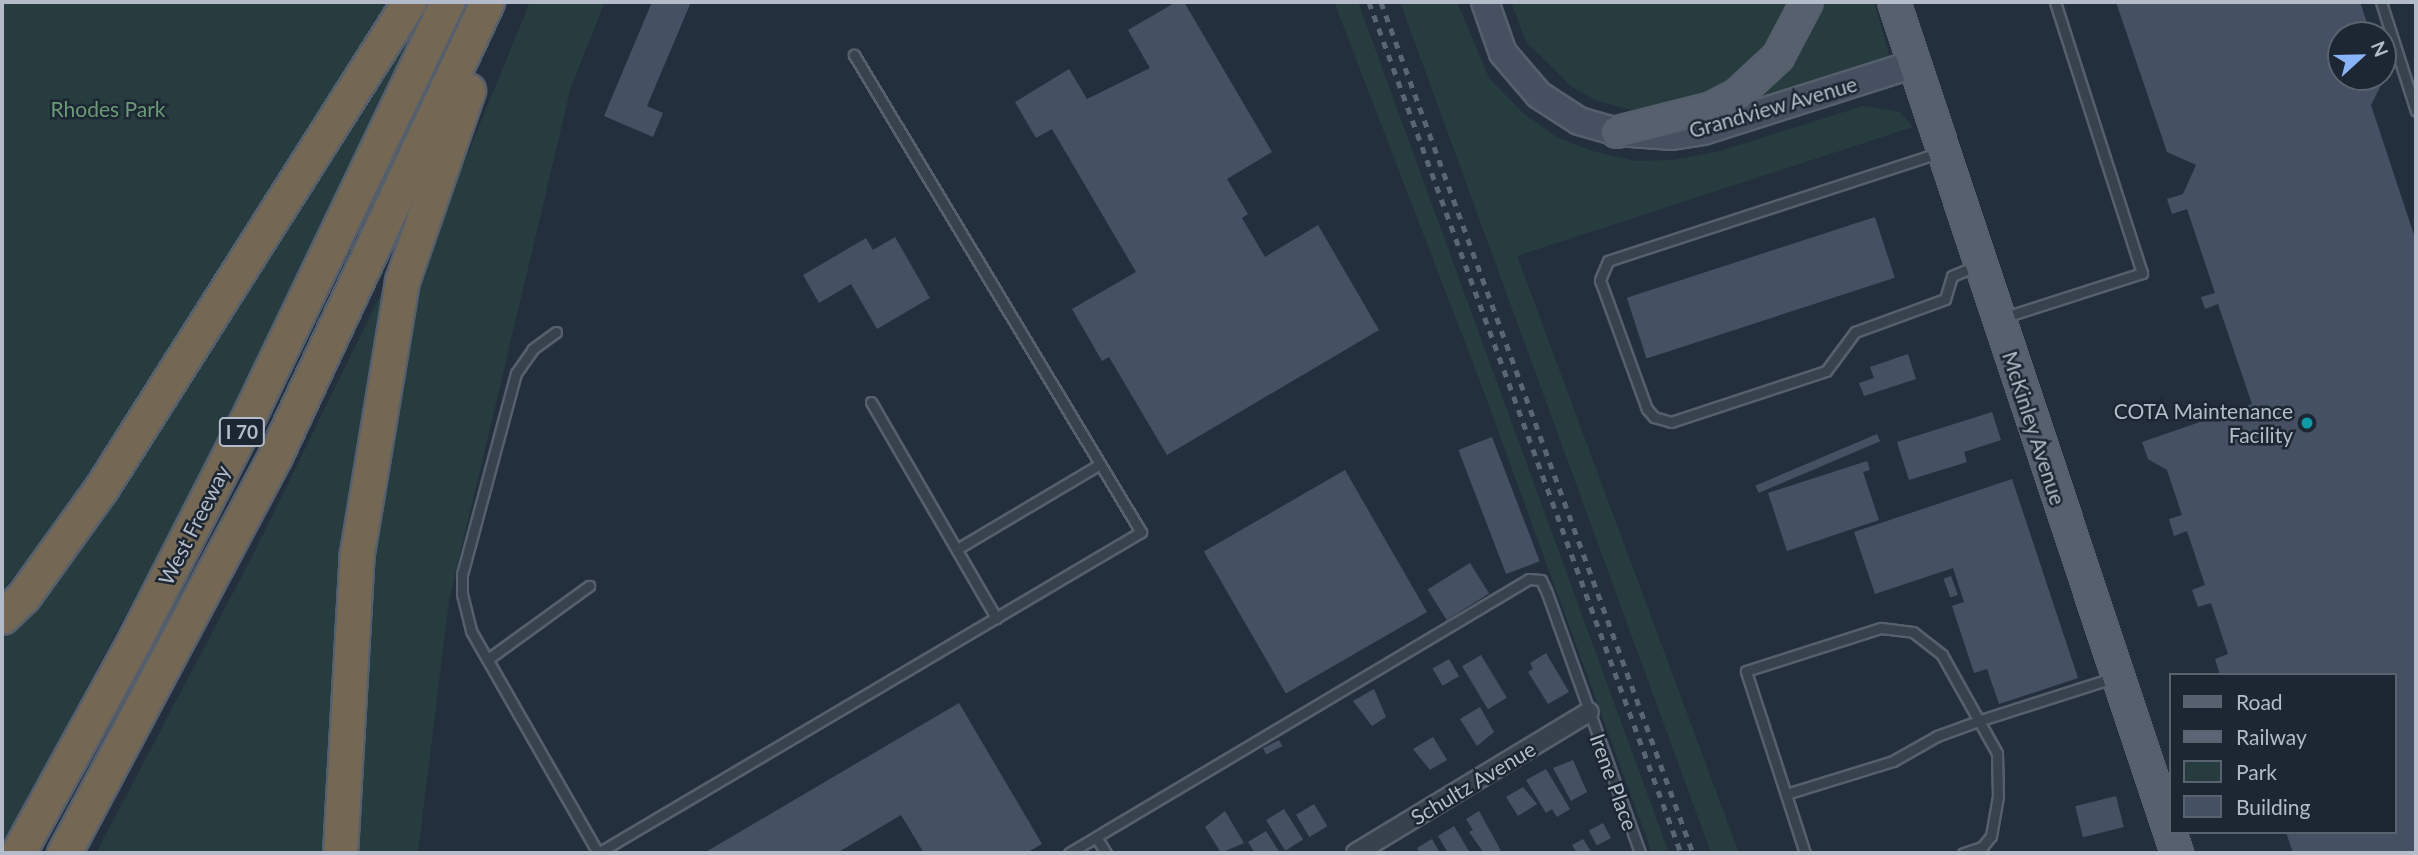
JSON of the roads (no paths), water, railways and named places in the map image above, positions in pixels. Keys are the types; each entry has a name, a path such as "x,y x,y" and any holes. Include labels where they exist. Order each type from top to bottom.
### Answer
{"highway":[{"path":"2,617 23,597 102,487 409,2"},
{"name":"West Freeway","path":"18,853 135,639 245,424 447,2"},
{"name":"West Freeway","path":"64,853 275,456 487,2"},
{"path":"340,853 356,554 402,281 499,2"}],"main road":[{"name":"Grandview Avenue","path":"1485,2 1503,53 1539,95 1579,121 1617,132 1672,136 1703,131 1914,64"},
{"path":"1617,132 1712,108 1738,94 1778,57 1807,2"},
{"name":"McKinley Avenue","path":"1894,2 2170,832"},
{"name":"McKinley Avenue","path":"2171,834 2177,853"}],"street":[{"name":"Schultz Avenue","path":"1356,853 1589,712"}],"lane":[{"path":"1998,319 2142,273 2054,2"},
{"path":"2381,2 2416,111"},
{"path":"556,332 533,349 516,373 462,574 464,611 488,659 598,853 1141,532 854,55"},
{"path":"1943,151 1625,253 1608,261 1600,280 1647,409 1654,417 1671,422 1826,371 1855,332 1945,299 1952,275 1980,264"},
{"path":"871,402 996,618"},
{"path":"957,549 1100,464"},
{"name":"Irene Place","path":"1096,837 1529,579 1541,580 1548,593 1637,852"},
{"path":"488,659 589,586"},
{"path":"1805,853 1746,671 1881,628 1913,632 1942,655 1997,752 1998,796 1992,836 1982,847 1964,853"},
{"path":"1786,794 1893,761 1937,736 2118,676"},
{"path":"1069,853 1096,837 1106,853"}],"railway":[{"path":"1369,2 1681,853"},
{"path":"1381,2 1693,853"}],"place":[{"name":"COTA Maintenance Facility","path":"2307,423"}],"park label":[{"name":"Rhodes Park","path":"108,109"}]}
